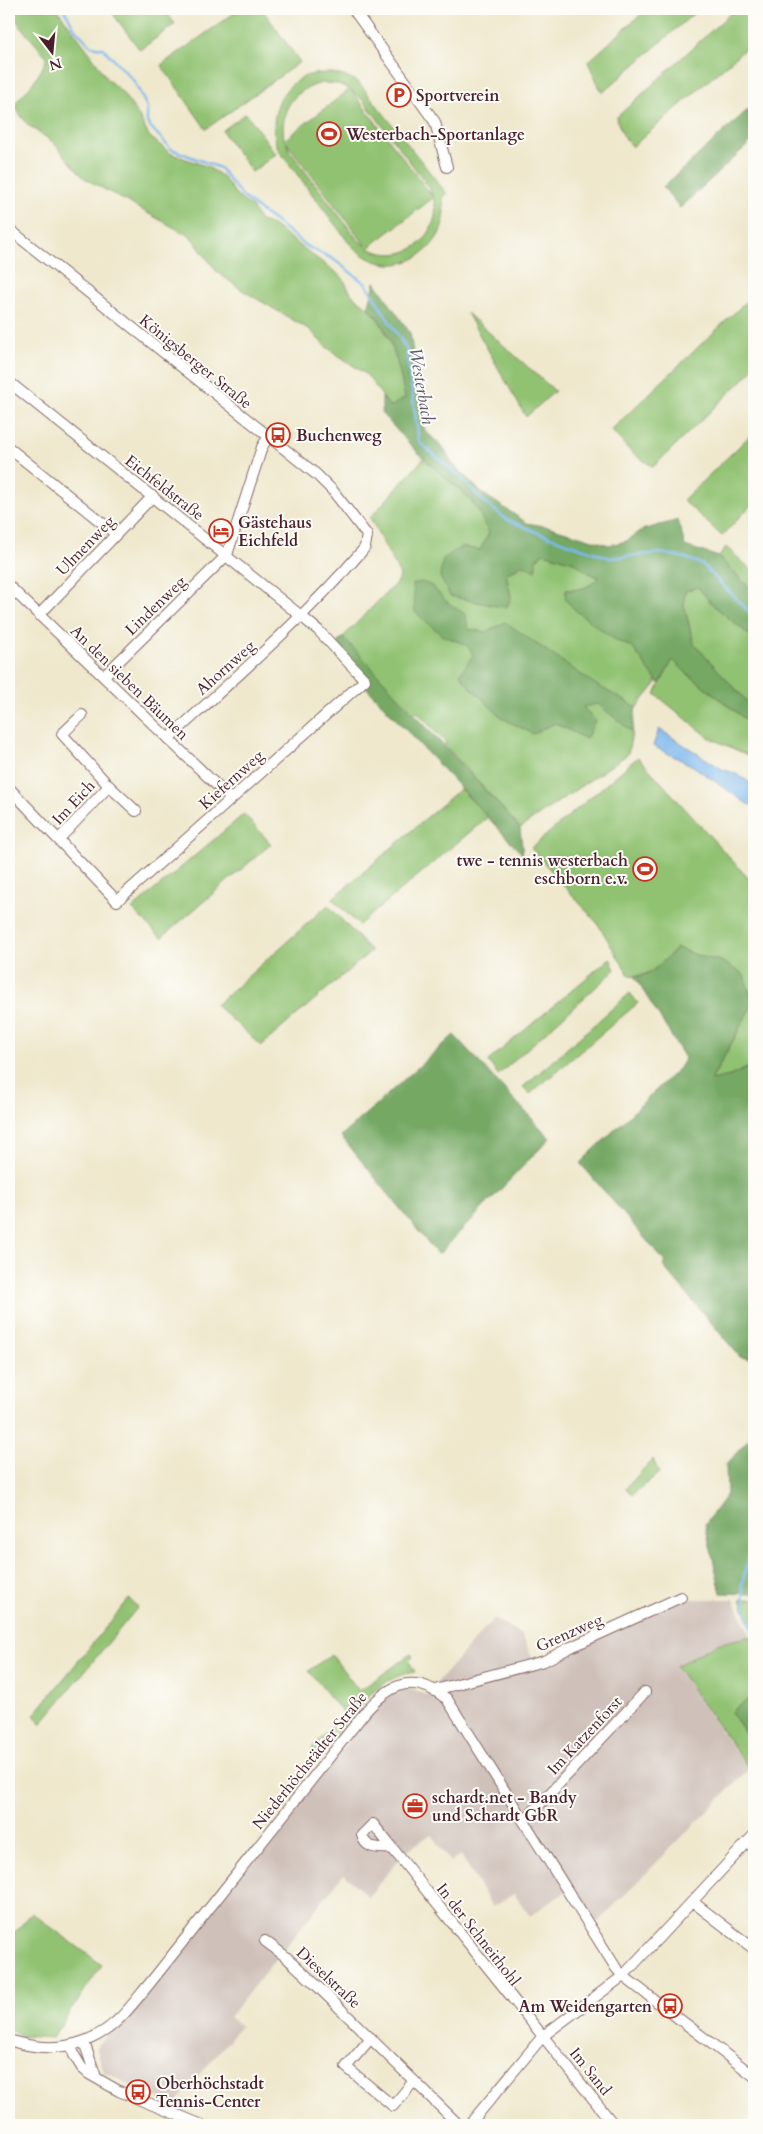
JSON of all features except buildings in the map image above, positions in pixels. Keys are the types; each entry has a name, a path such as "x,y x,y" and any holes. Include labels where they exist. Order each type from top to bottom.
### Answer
{"street":[{"path":"353,9 435,122 447,167"},
{"name":"Königsberger Straße","path":"9,229 268,438 317,475 359,522"},
{"name":"Eichfeldstraße","path":"9,382 318,630 365,680"},
{"path":"226,555 262,447 268,438"},
{"path":"9,448 116,534"},
{"name":"Ulmenweg","path":"39,615 153,496"},
{"name":"Ahornweg","path":"168,739 301,616 365,546 367,535 359,522"},
{"name":"Lindenweg","path":"104,676 226,555"},
{"name":"An den sieben Bäumen","path":"9,586 231,799"},
{"name":"Kiefernweg","path":"59,839 117,901 365,680"},
{"name":"Im Eich","path":"82,715 62,734 109,786 136,811"},
{"name":"Im Eich","path":"59,839 109,786"},
{"path":"9,788 59,839"},
{"name":"Grenzweg","path":"436,1690 544,1662 571,1647 681,1598"},
{"name":"Niederhöchstädter Straße","path":"9,2040 41,2047 71,2046 84,2042 108,2028 127,2010 377,1699 388,1690 411,1683 424,1685 436,1690"},
{"path":"436,1690 447,1699 623,1976 754,2076"},
{"name":"Im Katzenforst","path":"524,1821 645,1692"},
{"path":"469,2125 543,2036 623,1976 754,1835"},
{"name":"In der Schneithohl","path":"393,1849 543,2036"},
{"path":"693,1902 754,1949"},
{"name":"Dieselstraße","path":"265,1941 285,1956 459,2125"},
{"name":"Im Sand","path":"543,2036 614,2125"},
{"path":"371,2038 346,2067 393,2106 414,2081"},
{"path":"84,2042 96,2077"},
{"path":"71,2046 82,2068 119,2091 202,2125"}],"shaded area":[{"path":"672,1599 734,1599 751,1636 717,1644 676,1667 748,1770 597,1923 573,1887 530,1916 514,1894 492,1907 461,1855 450,1862 431,1834 405,1852 368,1897 344,1874 229,2017 241,2026 173,2106 104,2072 96,2047 387,1695 408,1688 426,1695 494,1618 522,1635 534,1661"}],"green space":[{"path":"9,9 57,9 107,79 121,91 137,113 149,136 170,153 208,167 222,176 238,197 252,207 260,221 271,224 342,277 352,295 371,310 380,322 390,341 399,368 405,398 390,407 368,376 325,346 310,330 242,290 217,272 191,237 84,178 53,142 28,125 13,105 33,82 47,57 24,31"},
{"path":"120,9 164,9 175,24 140,50 113,14"},
{"path":"240,9 262,9 300,62 206,129 161,65"},
{"path":"647,9 699,9 602,93 588,62"},
{"path":"735,9 754,9 754,41 632,147 624,137 616,118"},
{"path":"333,73 353,79 361,85 447,194 443,197 444,217 437,237 423,253 403,263 377,262 356,250 278,149 274,126 275,114 284,93 301,78 313,74","holes":["322,83 337,84 350,89 284,140 284,119 290,102 312,86","351,90 363,100 429,187 433,197","286,142 366,246 358,240 291,153","433,198 435,203 434,220 430,230 417,246 399,253 389,254 368,248"]},
{"path":"754,104 754,139 680,208 663,187"},
{"path":"246,113 276,154 252,172 222,131"},
{"path":"375,282 410,333 425,431 442,446 452,463 482,493 527,523 550,527 609,545 627,541 642,530 678,520 685,546 719,557 754,593 754,639 712,604 698,587 685,591 684,606 694,644 754,709 754,726 684,671 673,660 659,684 632,647 617,641 575,610 565,599 566,590 584,588 592,584 599,577 589,573 574,562 544,553 536,559 536,571 522,564 506,574 511,597 507,607 450,596 440,577 443,559 461,547 480,550 489,533 471,500 426,461 382,414 382,397 390,407 405,398 397,362 388,337 383,326 368,308"},
{"path":"751,297 754,299 754,369 653,467 631,452 611,430"},
{"path":"467,313 555,391 526,417"},
{"path":"754,432 754,502 722,536 683,500"},
{"path":"424,458 469,499 477,509 490,533 480,550 461,547 450,596 496,606 511,597 506,574 511,571 544,553 574,562 589,573 599,577 592,584 584,588 567,590 617,641 632,647 656,680 656,684 623,724 632,732 628,754 520,828 444,744 446,743 417,712 414,714 343,637 399,580 400,575 370,518"},
{"path":"726,547 754,572 754,593 719,557"},
{"path":"422,582 432,586 447,602 466,615 468,629 486,632 505,622 595,684 636,707 632,732 598,704 583,707 595,721 586,739 555,723 533,734 502,718 468,685 460,674 473,655 468,646 442,635 415,612 413,584"},
{"path":"698,587 712,604 754,639 754,709 694,644 684,606 685,591"},
{"path":"343,637 520,828 523,855 364,685 358,681 331,649"},
{"path":"673,659 684,671 754,726 754,758 710,738 655,694"},
{"name":"twe - tennis westerbach eschborn e.v.","path":"638,757 750,880 754,889 754,1065 730,1076 711,1081 739,1030 721,961 702,957 677,948 650,972 637,976 629,975 598,924 531,848"},
{"path":"460,789 488,817 359,925 332,899"},
{"path":"244,814 271,844 161,938 132,909"},
{"path":"328,905 371,951 261,1046 216,1005"},
{"path":"677,948 702,957 721,961 744,975 753,1003 711,1080 730,1076 754,1065 754,1359 740,1357 663,1266 666,1263 580,1163 679,1068 685,1058 634,976 640,976 652,971"},
{"path":"610,958 615,970 498,1075 488,1061"},
{"path":"630,993 638,1003 530,1094 523,1087"},
{"path":"454,1035 550,1138 438,1255 341,1136"},
{"path":"754,1358 754,1460 751,1436"},
{"path":"751,1436 754,1460 754,1594 721,1593 705,1524 727,1494 726,1465"},
{"path":"653,1459 659,1473 632,1495 626,1488"},
{"path":"129,1599 138,1607 41,1724 34,1715"},
{"path":"741,1599 754,1599 754,1630 746,1614"},
{"path":"751,1636 754,1642 754,1695 731,1712 754,1745 754,1776 676,1666 717,1644"},
{"path":"331,1654 359,1691 411,1654 413,1657 409,1661 415,1672 383,1684 372,1693 321,1754 311,1749 344,1714 309,1671"},
{"path":"754,1695 754,1745 731,1712"},
{"path":"32,1913 102,1965 52,2038 22,2036 9,2030 9,1939"}],"water":[{"path":"659,729 722,769 736,774 754,785 754,804 749,805 693,766 653,746"}],"waterway":[{"name":"Westerbach","path":"64,9 75,29 91,46 103,48 134,81 147,107 147,123 171,149 220,168 241,195 262,212 306,246 333,259 366,284 406,348 419,442 462,478 483,501 506,519 539,533 610,558 661,553 686,558 703,565 754,617"},
{"path":"754,1504 753,1537 742,1585 746,1612 754,1633"}],"place":[{"name":"Sportverein","path":"399,95"},
{"name":"Westerbach-Sportanlage","path":"329,134"},
{"name":"Buchenweg","path":"278,435"},
{"name":"Gästehaus Eichfeld","path":"221,531"},
{"name":"twe - tennis westerbach eschborn e.v.","path":"645,869"},
{"name":"schardt.net - Bandy und Schardt GbR","path":"415,1806"},
{"name":"Am Weidengarten","path":"670,2006"},
{"name":"Oberhöchstadt Tennis-Center","path":"138,2092"}]}
